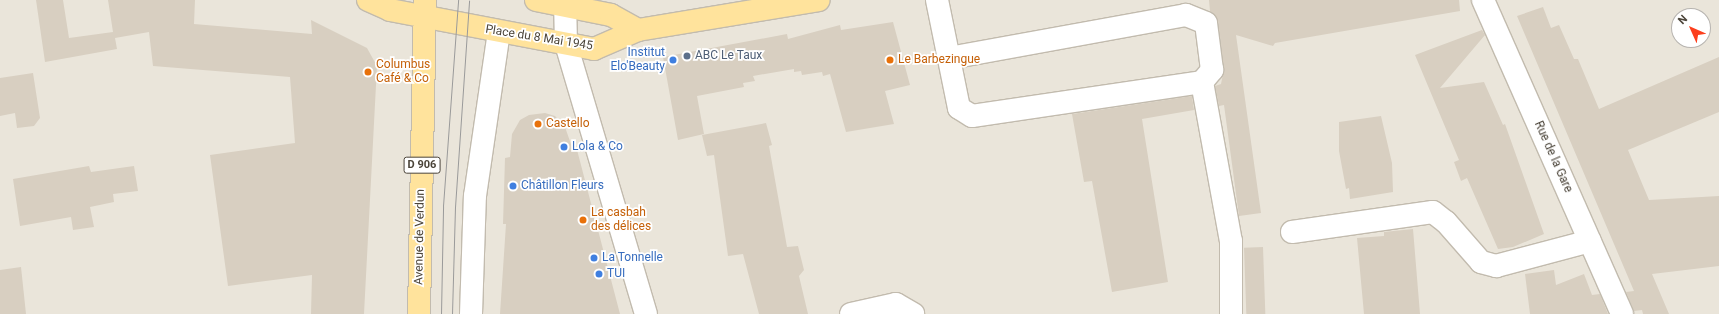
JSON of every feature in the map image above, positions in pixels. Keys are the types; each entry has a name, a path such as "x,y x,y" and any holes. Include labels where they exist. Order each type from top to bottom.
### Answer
{"main road":[{"name":"Place du 8 Mai 1945","path":"368,0 390,10 425,8 499,32 594,49 638,30 819,0"},
{"path":"536,0 566,3 612,15 638,30"},
{"name":"Avenue de Verdun","path":"419,314 425,8"}],"street":[{"path":"937,0 959,108 972,116 1202,82 1212,70 1206,22 1186,15 949,58"},
{"name":"Rue de la Gare","path":"1483,0 1622,314"},
{"path":"566,3 566,44 646,314"},
{"path":"471,314 475,196 499,32"},
{"path":"1202,82 1231,241 1231,314"},
{"path":"1292,232 1433,212 1446,222 1481,262 1496,266 1590,241"},
{"path":"851,314 896,304 913,314"}],"shaded area":[{"path":"0,0 1719,0 1719,314 0,314"}],"building":[{"path":"36,0 63,0 69,38 113,32 108,0 195,0 194,24 312,34 311,20 367,48 377,66 364,314 311,314 312,275 228,286 210,155 295,143 290,77 153,66 149,32 115,38 117,49 45,62"},
{"path":"1209,0 1459,0 1460,11 1275,43 1273,46 1236,35 1261,213 1239,216 1224,105 1219,106 1215,86 1221,84 1224,69 1218,21 1210,11"},
{"path":"1543,7 1551,28 1559,25 1574,59 1578,59 1599,109 1719,57 1719,112 1628,150 1649,200 1719,196 1719,266 1652,274 1669,314 1643,314 1642,310 1634,311 1626,292 1634,291 1517,16"},
{"path":"893,22 910,85 885,91 894,124 846,132 830,74 823,76 822,72 802,75 801,71 794,72 794,69 753,76 755,81 743,83 744,87 697,96 704,134 678,140 663,57 787,34 788,39 840,25 841,30"},
{"path":"1482,30 1485,35 1440,88 1484,82 1503,125 1505,124 1544,234 1513,247 1498,249 1467,178 1461,181 1454,162 1459,160 1415,55"},
{"path":"33,73 40,118 34,126 17,128 15,113 0,116 0,78"},
{"path":"1192,96 1194,110 1142,119 1168,282 1112,292 1092,181 1084,182 1072,114"},
{"path":"545,113 555,116 565,127 572,147 576,146 620,314 500,314 506,224 503,224 505,158 510,157 512,134 520,120 529,115"},
{"path":"1381,116 1392,163 1393,192 1350,199 1349,188 1346,189 1339,151 1339,122"},
{"path":"766,123 772,145 769,146 787,247 798,246 804,270 799,276 808,314 759,314 743,254 728,256 714,155 707,156 702,135"},
{"path":"89,166 91,172 134,166 138,191 113,194 114,202 90,207 94,227 73,230 71,217 20,226 13,179"},
{"path":"1413,229 1420,314 1364,314 1357,238 1384,236 1384,232"},
{"path":"1263,247 1265,314 1246,314 1244,248"},
{"path":"21,267 26,314 0,314 0,270"},
{"path":"1554,270 1556,285 1584,274 1592,295 1600,294 1608,314 1530,314 1525,274"}],"tram line":[{"path":"441,314 443,206 458,0"},
{"path":"452,314 455,207 469,0"}],"place":[{"name":"ABC Le Taux","path":"687,56"},
{"name":"Institut Elo'Beauty","path":"673,60"},
{"name":"Le Barbezingue","path":"890,60"},
{"name":"Columbus Café & Co","path":"368,72"},
{"name":"Castello","path":"538,124"},
{"name":"Lola & Co","path":"564,147"},
{"name":"Châtillon Fleurs","path":"513,186"},
{"name":"La casbah des délices","path":"583,220"},
{"name":"La Tonnelle","path":"594,258"},
{"name":"TUI","path":"599,274"}]}
